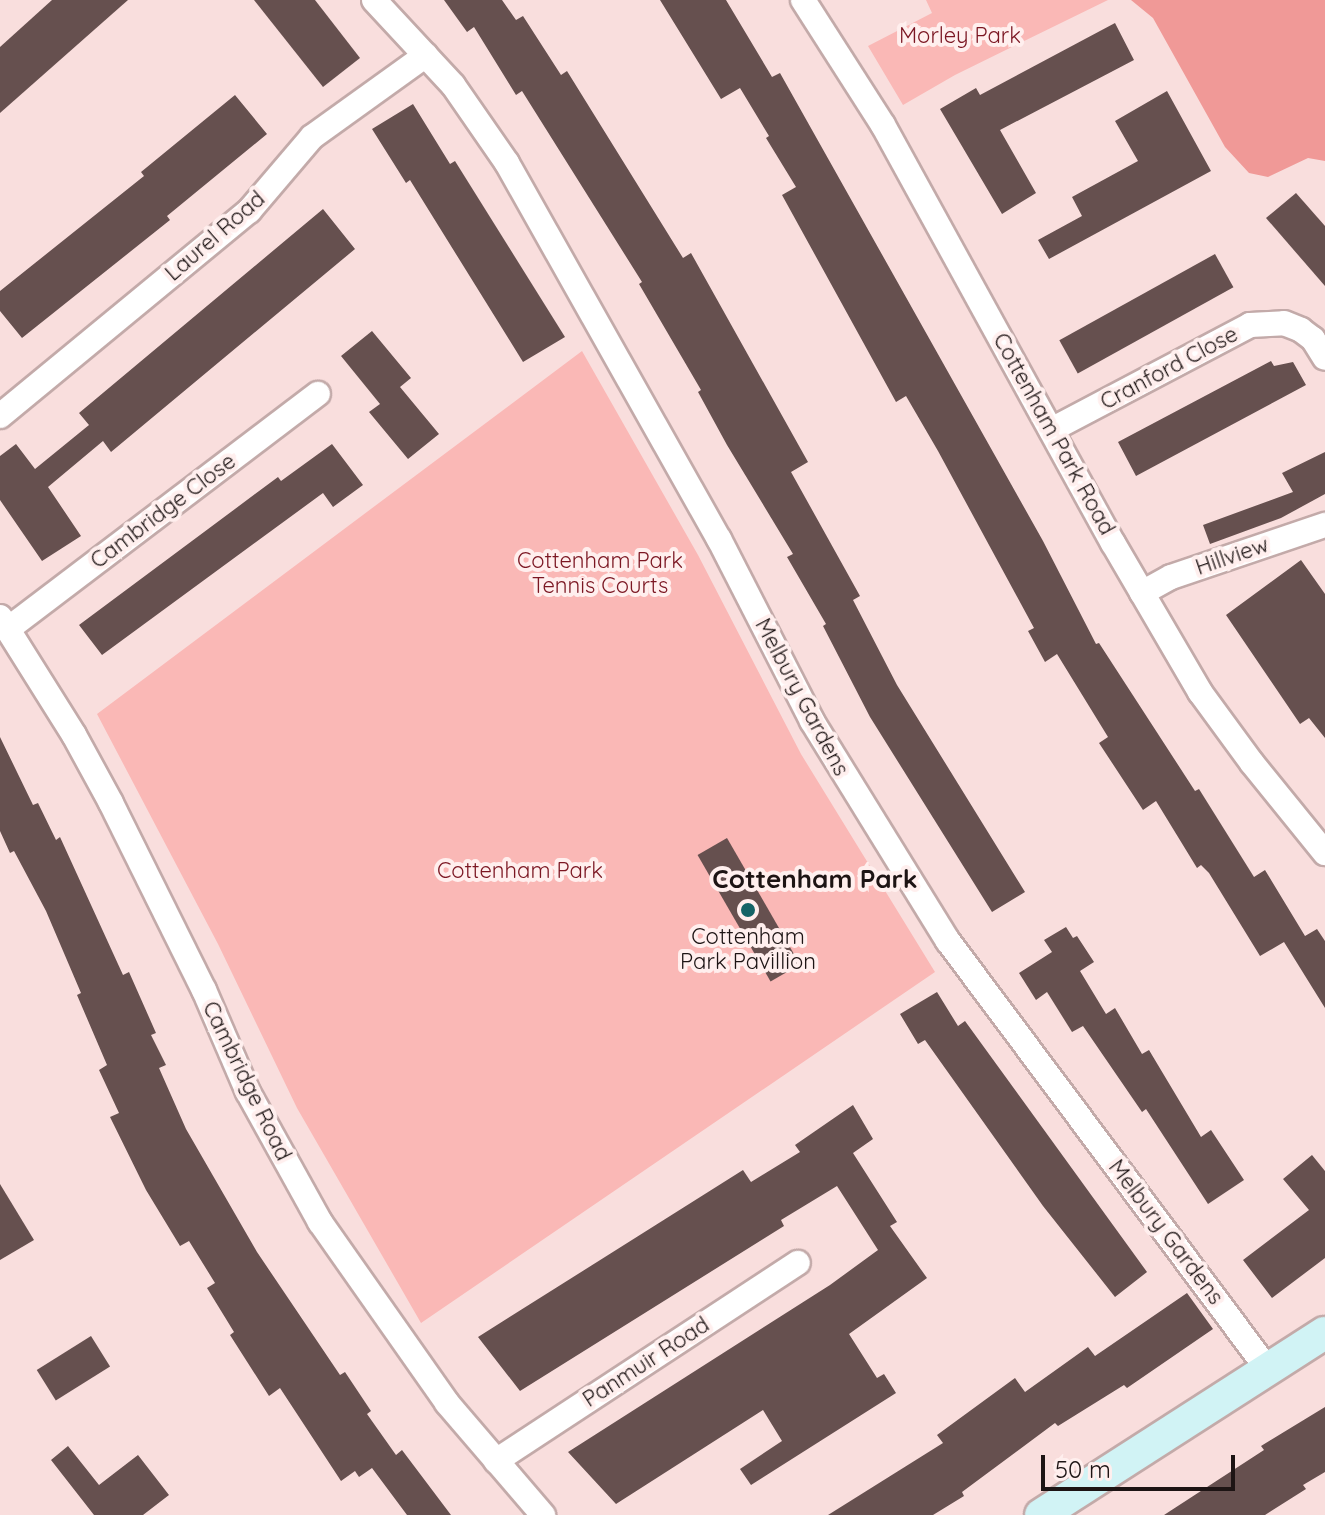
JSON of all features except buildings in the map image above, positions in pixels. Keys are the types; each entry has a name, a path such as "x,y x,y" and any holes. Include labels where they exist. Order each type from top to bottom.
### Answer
{"main road":[{"path":"1041,1515 1325,1333"}],"street":[{"name":"Melbury Gardens","path":"374,0 453,85 515,175 719,539 812,721 892,854 1005,1020 1269,1371"},
{"name":"Cottenham Park Road","path":"803,0 883,125 1200,692 1252,763 1325,853"},
{"name":"Laurel Road","path":"0,416 249,211 312,137 426,55"},
{"name":"Cranford Close","path":"1051,430 1250,325 1266,321 1301,330 1313,339 1325,358"},
{"name":"Cambridge Close","path":"4,623 318,394"},
{"name":"Hillview","path":"1142,593 1171,577 1325,525"},
{"name":"Cambridge Road","path":"4,623 74,735 111,803 192,964 248,1092 320,1222 389,1325 496,1461 543,1515"},
{"name":"Panmuir Road","path":"496,1461 798,1263"}],"green space":[{"name":"Morley Park","path":"926,0 1108,0 955,75 903,105 868,46 932,13"},
{"name":"Cottenham Park","path":"582,351 698,555 801,754 935,972 421,1323 297,1108 218,944 97,714"}],"shaded area":[{"path":"1131,0 1325,0 1325,161 1308,158 1268,177 1249,173 1225,147 1153,18"}],"place":[{"name":"Cottenham Park Pavillion","path":"748,910"}],"district":[{"name":"Cottenham Park","path":"815,879"}],"park label":[{"name":"Cottenham Park Tennis Courts","path":"600,572"}]}
